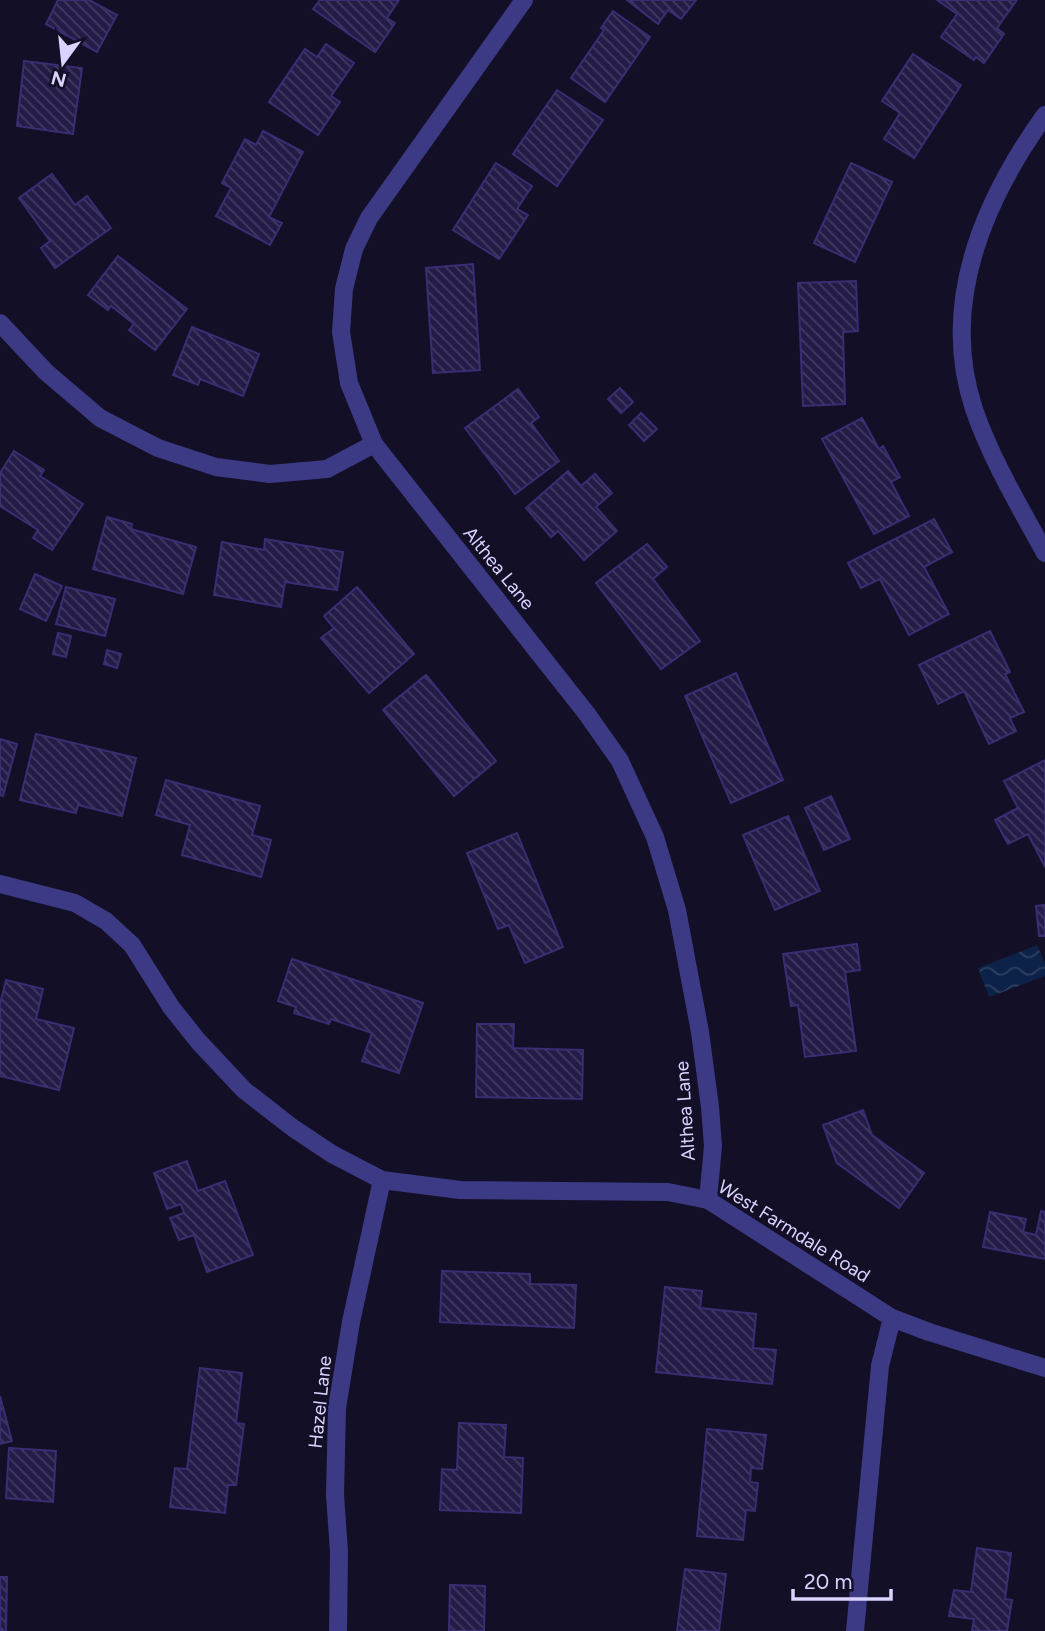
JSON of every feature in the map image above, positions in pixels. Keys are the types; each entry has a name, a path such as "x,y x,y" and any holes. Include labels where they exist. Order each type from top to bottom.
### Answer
{"street":[{"name":"Althea Lane","path":"524,0 369,218 354,249 344,289 341,332 349,383 374,444 587,713 620,761 655,837 677,910 700,1032 713,1146 708,1200"},
{"path":"1045,115 997,193 979,235 967,272 961,316 963,361 974,409 1000,467 1045,553"},
{"path":"0,323 46,372 100,418 158,448 216,467 270,474 327,469 374,444"},
{"name":"West Farmdale Road","path":"0,884 75,903 106,921 132,945 171,1007 198,1041 244,1090 331,1154 382,1180 460,1190 667,1192 708,1200 892,1318 1045,1368"},
{"name":"Hazel Lane","path":"338,1631 339,1552 335,1495 337,1408 351,1321 382,1180"},
{"path":"855,1631 880,1366 892,1318"}],"water":[{"path":"1037,945 1045,963 1045,976 989,997 978,968"}],"building":[{"path":"58,0 89,0 117,15 97,52 46,24"},
{"path":"320,0 399,0 387,18 395,23 375,52 313,9"},
{"path":"627,0 696,0 681,19 668,10 658,24"},
{"path":"937,0 1017,0 997,28 1004,34 984,63 976,57 974,60 941,37 957,14"},
{"path":"613,11 650,37 605,102 571,78 604,30 601,28"},
{"path":"326,44 354,63 331,96 340,102 318,135 269,102 305,49 317,57"},
{"path":"913,54 961,85 914,158 884,139 900,113 882,101"},
{"path":"24,61 82,68 73,134 17,126"},
{"path":"557,90 603,120 557,186 513,154"},
{"path":"263,131 303,152 269,217 282,223 270,245 216,216 231,188 222,183 245,139 256,145"},
{"path":"496,163 532,186 517,209 528,215 499,259 453,230"},
{"path":"851,163 892,182 855,262 814,243"},
{"path":"52,174 75,205 87,196 111,228 55,268 41,248 50,241 19,198"},
{"path":"118,256 187,309 155,350 129,330 134,324 111,306 108,310 88,295"},
{"path":"473,264 480,370 433,373 426,268"},
{"path":"856,281 858,331 843,332 845,404 803,406 798,283"},
{"path":"192,327 259,354 243,396 200,379 198,385 173,375"},
{"path":"620,388 633,402 621,413 608,399"},
{"path":"518,389 539,417 531,423 559,461 515,494 465,428"},
{"path":"641,413 657,429 644,441 629,425"},
{"path":"862,418 879,449 883,446 900,477 891,482 909,516 874,534 822,439"},
{"path":"14,451 44,470 40,476 83,504 52,550 33,538 38,530 0,506 0,473"},
{"path":"568,471 581,486 595,474 612,493 596,507 617,531 584,560 558,531 551,537 526,508"},
{"path":"107,517 132,524 131,529 196,547 183,594 93,569"},
{"path":"934,519 952,552 924,567 949,614 909,635 880,579 861,588 848,563"},
{"path":"265,539 343,552 337,590 285,582 281,607 214,595 222,542 264,550"},
{"path":"647,544 667,567 653,579 700,641 661,669 596,583"},
{"path":"35,574 62,586 46,621 20,609"},
{"path":"66,587 115,599 105,636 56,624"},
{"path":"357,587 414,654 369,693 321,638 334,628 324,616"},
{"path":"990,631 1010,672 1005,674 1024,712 1010,718 1016,731 989,744 964,691 938,704 919,665"},
{"path":"58,633 71,636 66,657 53,654"},
{"path":"107,650 121,654 117,668 104,664"},
{"path":"736,673 783,780 731,803 685,696"},
{"path":"426,675 496,761 454,796 383,710"},
{"path":"36,734 136,758 122,816 78,805 76,813 20,800"},
{"path":"0,739 17,744 3,796 0,795"},
{"path":"1045,760 1045,867 1028,834 1008,844 995,820 1018,808 1004,781"},
{"path":"166,780 260,806 252,835 271,840 261,877 182,855 190,825 156,815"},
{"path":"831,796 850,839 824,850 805,808"},
{"path":"788,816 820,891 775,910 743,835"},
{"path":"517,833 563,947 525,963 509,925 498,929 467,853"},
{"path":"1045,905 1045,936 1039,936 1036,906"},
{"path":"857,944 860,970 845,972 856,1051 805,1057 798,1005 791,1006 783,954"},
{"path":"292,959 423,1003 399,1073 362,1061 372,1033 331,1019 329,1024 294,1013 296,1007 278,1001"},
{"path":"6,980 43,989 36,1019 74,1028 59,1090 0,1076 0,1004"},
{"path":"477,1024 514,1024 513,1048 583,1050 582,1099 476,1097"},
{"path":"863,1110 872,1135 924,1173 899,1208 837,1163 823,1125"},
{"path":"187,1161 198,1191 225,1181 253,1255 207,1272 194,1235 179,1240 170,1218 184,1213 181,1204 167,1209 154,1173"},
{"path":"1041,1211 1045,1212 1045,1259 983,1247 990,1212 1026,1219 1023,1232 1036,1235"},
{"path":"442,1271 530,1274 530,1284 576,1285 574,1328 440,1322"},
{"path":"665,1287 702,1291 700,1308 756,1314 753,1348 776,1350 772,1384 656,1372"},
{"path":"200,1368 242,1373 236,1423 244,1424 236,1485 228,1485 225,1513 170,1507 175,1468 187,1469"},
{"path":"0,1396 12,1441 0,1444"},
{"path":"459,1423 506,1425 504,1457 523,1458 521,1513 440,1510 442,1469 457,1470"},
{"path":"707,1429 766,1435 762,1469 751,1468 750,1482 758,1483 755,1511 746,1510 743,1540 697,1536"},
{"path":"9,1448 56,1451 53,1502 6,1498"},
{"path":"977,1548 1011,1553 1005,1599 1012,1600 1007,1631 972,1631 974,1619 949,1616 954,1590 971,1592"},
{"path":"685,1569 726,1574 719,1631 677,1631"},
{"path":"0,1577 7,1577 6,1631 0,1631"},
{"path":"450,1585 485,1586 484,1631 449,1631"}]}
